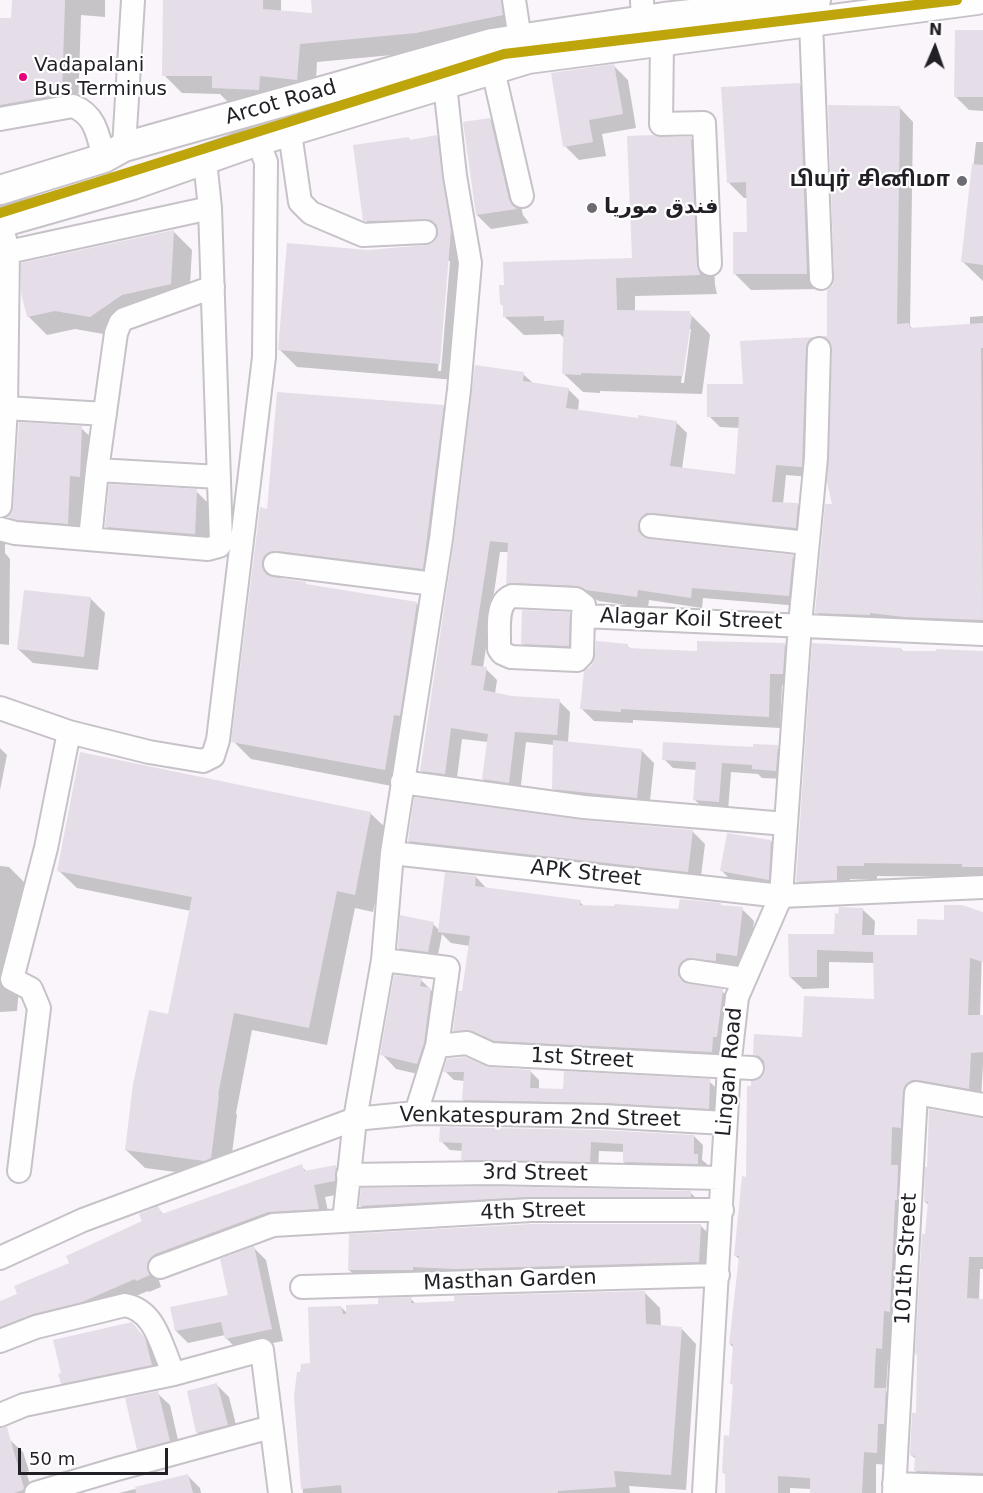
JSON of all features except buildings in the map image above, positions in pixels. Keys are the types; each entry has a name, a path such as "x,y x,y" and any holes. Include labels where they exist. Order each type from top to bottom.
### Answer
{"main road":[{"name":"Arcot Road","path":"0,190 114,152 492,43 665,13 814,11 977,0"},
{"name":"Arcot Road","path":"0,223 133,185 258,141 493,70 665,13 814,11"}],"street":[{"path":"114,152 133,0"},
{"path":"514,0 520,39"},
{"path":"814,11 821,278"},
{"path":"665,13 661,124 704,123 710,264"},
{"path":"493,70 522,196"},
{"path":"344,1221 355,1119 383,960 392,853 434,584 459,390 470,263 455,176 445,85"},
{"path":"0,119 72,106 83,110 95,123 114,152"},
{"path":"290,133 300,202 311,213 363,235 425,232"},
{"path":"0,708 69,732 149,752 203,761 213,756 218,740 264,357 266,162 258,141"},
{"path":"0,529 208,549 215,548 220,542 210,208 205,161"},
{"path":"8,252 210,208"},
{"path":"0,223 8,252 6,408 0,506"},
{"path":"90,539 116,333 120,323 124,318 213,287"},
{"name":"Lingan Road","path":"704,1493 722,1210 721,1178 736,997 781,896 800,624 816,458 819,349"},
{"path":"6,408 105,414"},
{"path":"97,470 219,477"},
{"path":"651,526 807,543"},
{"path":"275,564 434,584"},
{"name":"Alagar Koil Street","path":"583,616 983,634"},
{"path":"19,1171 39,1008 31,990 12,979 46,848 69,732"},
{"path":"402,782 584,807 786,824"},
{"name":"APK Street","path":"392,853 781,896 983,887"},
{"path":"383,960 448,968 437,1046 416,1113"},
{"path":"691,971 744,979"},
{"name":"1st Street","path":"437,1046 467,1043 491,1054 752,1068"},
{"name":"101th Street","path":"894,1488 916,1093 983,1105"},
{"name":"Venkatespuram 2nd Street","path":"0,1258 83,1220 355,1119 416,1113 602,1116 725,1123"},
{"name":"3rd Street","path":"348,1175 491,1173 721,1178"},
{"name":"4th Street","path":"159,1267 273,1225 531,1210 722,1210"},
{"name":"Masthan Garden","path":"302,1287 718,1275"},
{"path":"0,1341 36,1327 125,1305 136,1307 147,1315 160,1339 174,1374"},
{"path":"0,1415 24,1405 174,1374 262,1350 280,1493"},
{"path":"36,1493 271,1427"},
{"path":"894,1488 983,1487"}],"transit line":[{"path":"0,213 504,54 957,0"}],"place":[{"name":"Vadapalani Bus Terminus","path":"23,77"},
{"name":"பியுர் சினிமா","path":"962,181"},
{"name":"فندق موريا","path":"592,208"}]}
